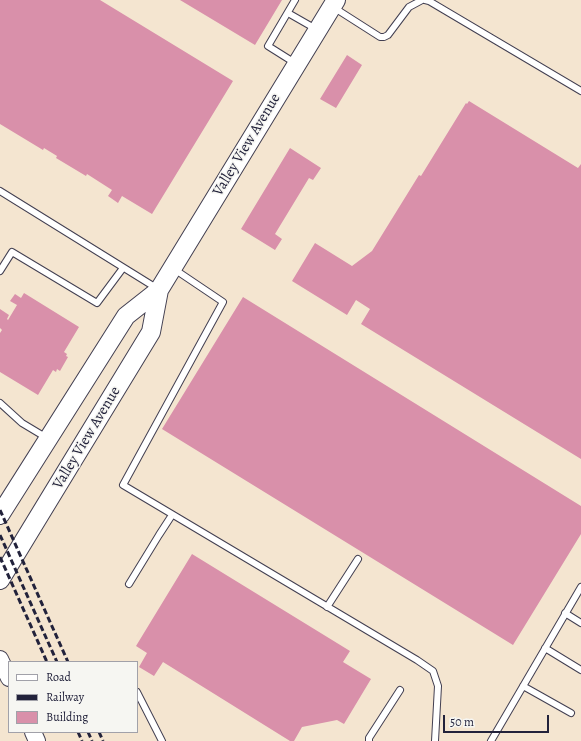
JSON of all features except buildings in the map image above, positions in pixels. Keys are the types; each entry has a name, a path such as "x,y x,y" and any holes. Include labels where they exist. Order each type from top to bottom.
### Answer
{"main road":[{"name":"Valley View Avenue","path":"0,515 126,316 159,290 334,3"},
{"name":"Valley View Avenue","path":"0,580 151,332 159,290"}],"street":[{"path":"0,659 8,676"}],"lane":[{"path":"295,0 268,46 297,64"},
{"path":"334,3 380,37 384,37 388,35 409,7 424,0 429,1 581,91"},
{"path":"288,12 317,30"},
{"path":"0,191 159,290"},
{"path":"0,271 12,252 96,303 122,268"},
{"path":"172,269 223,302 123,485 417,660 433,671 438,686 435,741"},
{"path":"0,403 22,422 48,439"},
{"path":"129,584 172,515"},
{"path":"327,607 358,559"},
{"path":"491,741 581,587"},
{"path":"565,613 581,623"},
{"path":"545,648 581,670"},
{"path":"523,686 571,713"},
{"path":"370,741 369,738 400,690"},
{"path":"138,694 162,741"}],"railway":[{"path":"0,510 68,661"},
{"path":"0,535 57,661"},
{"path":"0,557 47,661"},
{"path":"78,733 82,741"},
{"path":"88,733 92,741"},
{"path":"99,733 103,741"}]}
